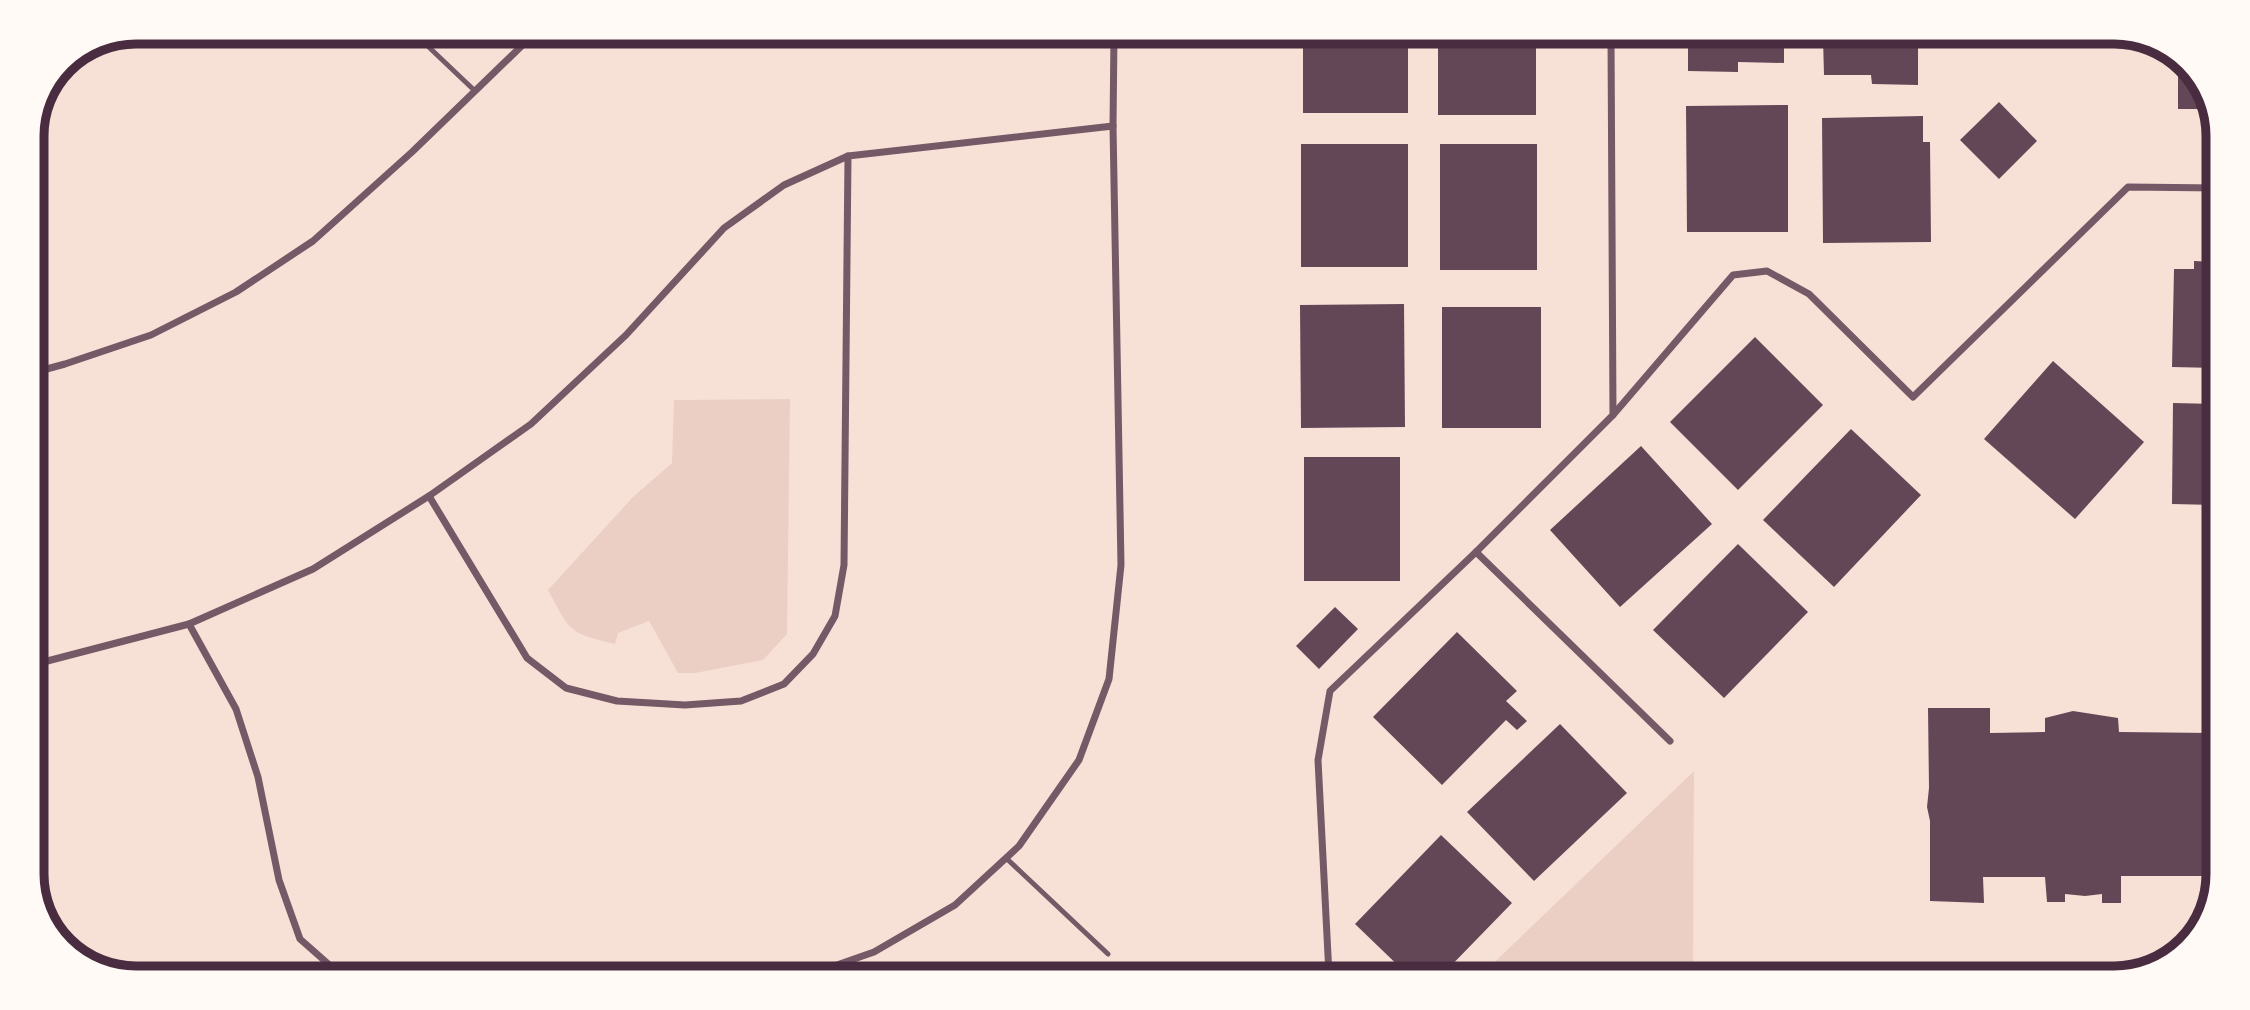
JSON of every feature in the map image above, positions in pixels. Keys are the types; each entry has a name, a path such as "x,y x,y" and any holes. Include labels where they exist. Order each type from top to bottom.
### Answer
{"street":[{"path":"44,370 150,335 236,292 313,241 524,44"},
{"path":"834,966 874,952 955,905 1019,846 1079,760 1109,679 1121,565 1114,44"},
{"path":"1611,44 1613,415"},
{"path":"44,662 189,624 313,569 429,496 531,424 625,335 724,228 783,185 848,156 1113,126"},
{"path":"429,496 527,658 566,688 617,701 685,705 741,701 783,684 813,654 835,616 844,565 848,156"},
{"path":"1329,966 1318,760 1330,691 1476,552 1613,415 1733,275 1768,271 1809,294 1913,397 2128,187 2206,188"},
{"path":"1476,552 1670,741"},
{"path":"189,624 236,709 258,777 279,880 300,939 331,966"}],"lane":[{"path":"426,44 475,91"},
{"path":"1006,858 1108,954"}],"shaded area":[{"path":"790,399 787,634 763,660 695,673 678,673 649,621 618,633 615,644 588,637 572,628 548,590 633,497 672,463 674,400"},
{"path":"1694,771 1693,966 1490,966"}],"building":[{"path":"1303,44 1408,44 1408,113 1303,113"},
{"path":"1438,44 1536,44 1536,115 1438,115"},
{"path":"1688,44 1784,44 1784,63 1738,62 1738,72 1688,71"},
{"path":"1823,44 1918,44 1918,85 1872,84 1871,75 1824,75"},
{"path":"2178,70 2194,90 2202,109 2178,109"},
{"path":"1999,102 2037,141 1999,179 1960,140"},
{"path":"1788,105 1788,232 1687,232 1686,106"},
{"path":"1923,116 1923,142 1930,142 1931,242 1823,243 1822,118"},
{"path":"1301,144 1408,144 1408,267 1301,267"},
{"path":"1440,144 1537,144 1537,270 1440,270"},
{"path":"2194,261 2206,262 2206,368 2172,367 2174,269 2194,269"},
{"path":"1404,304 1405,427 1301,428 1300,305"},
{"path":"1442,307 1541,307 1541,428 1442,428"},
{"path":"1755,337 1823,405 1738,490 1670,422"},
{"path":"2053,361 2144,442 2075,519 1984,439"},
{"path":"2173,403 2206,404 2206,505 2172,504"},
{"path":"1851,429 1921,495 1834,587 1763,520"},
{"path":"1641,446 1712,524 1620,607 1550,530"},
{"path":"1304,457 1400,457 1400,581 1304,581"},
{"path":"1738,544 1808,612 1724,698 1653,630"},
{"path":"1335,607 1358,629 1319,669 1296,646"},
{"path":"1457,632 1517,691 1506,701 1527,721 1517,730 1506,720 1442,785 1373,717"},
{"path":"1928,708 1990,708 1990,733 2045,732 2045,718 2073,711 2118,718 2119,732 2206,733 2206,876 2121,876 2121,903 2102,903 2102,894 2065,894 2065,902 2047,902 2045,877 1983,877 1984,903 1930,901 1930,821 1927,807"},
{"path":"1560,724 1627,793 1534,881 1467,812"},
{"path":"1441,835 1512,903 1451,966 1399,966 1355,924"}]}
